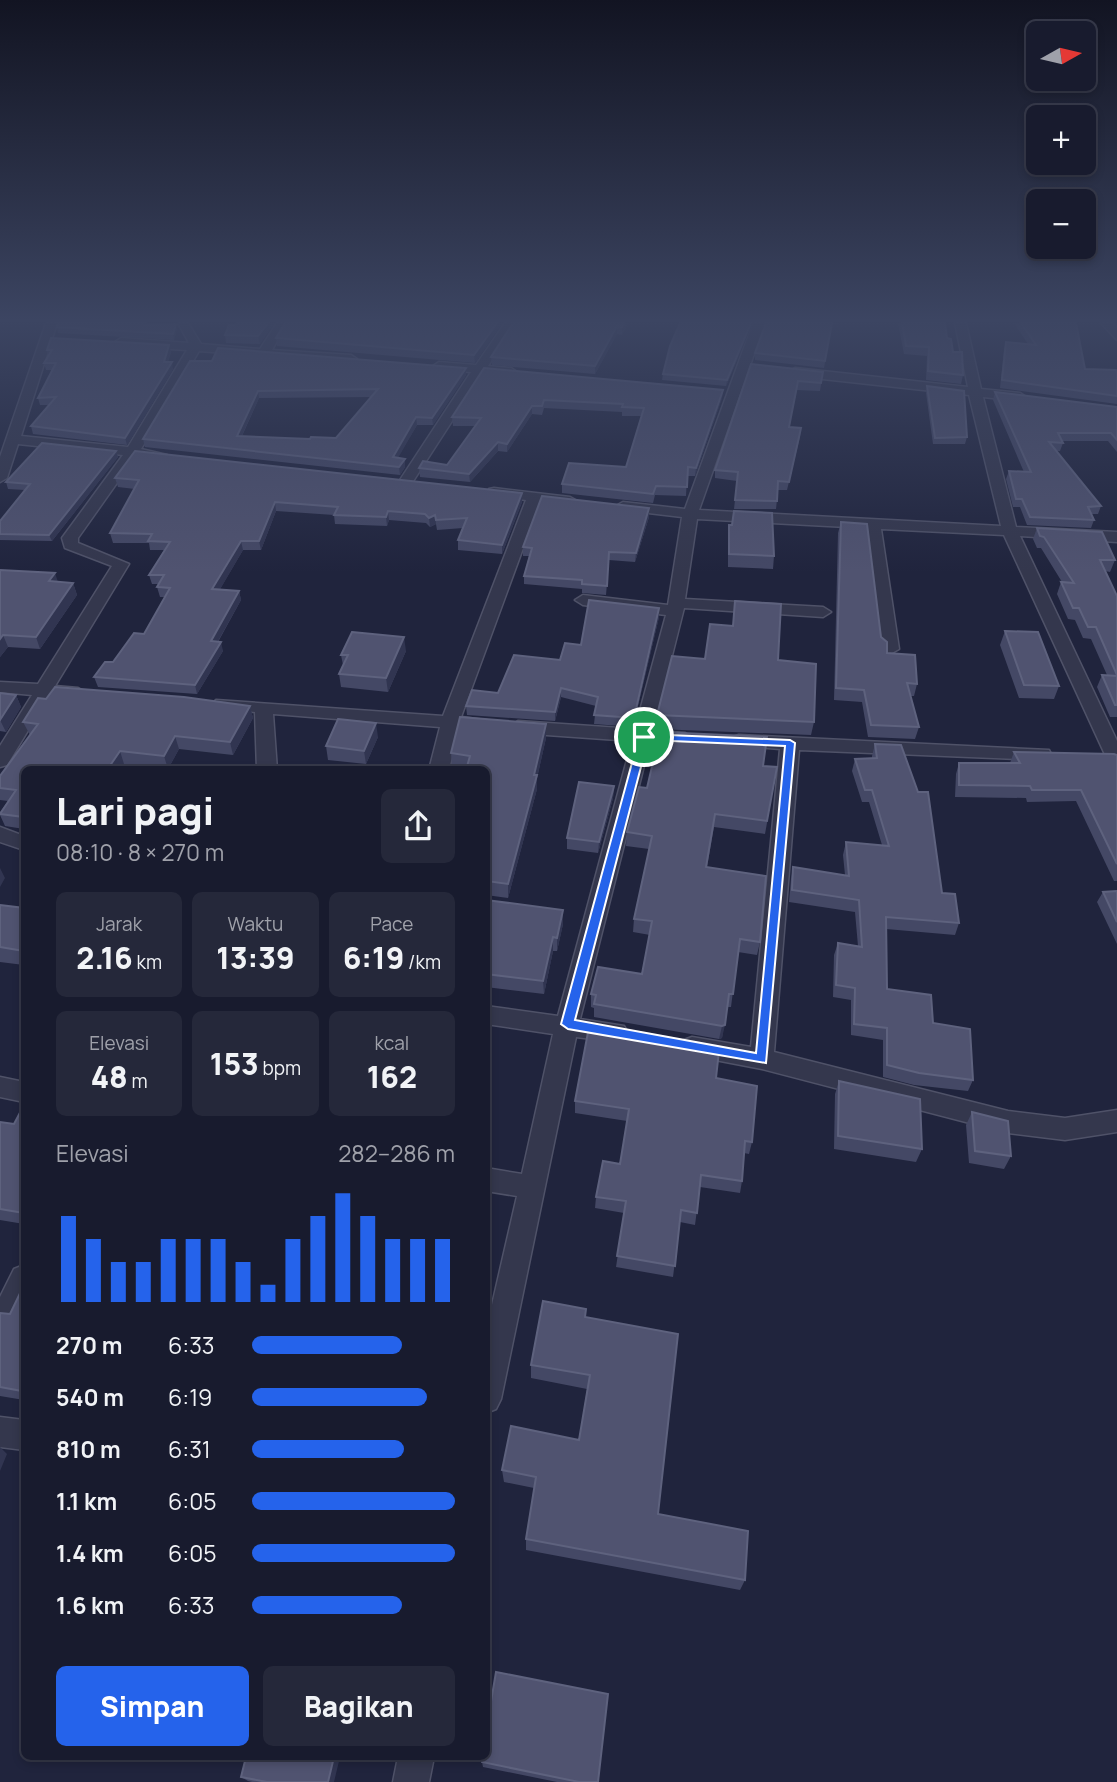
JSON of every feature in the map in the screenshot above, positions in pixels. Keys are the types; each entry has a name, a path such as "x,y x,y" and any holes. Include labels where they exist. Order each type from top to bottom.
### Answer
{"street":[{"path":"0,478 26,406"},
{"path":"0,761 46,691 121,564 70,544 70,538 132,452 160,406"},
{"path":"405,483 456,406"},
{"path":"490,1380 530,1187 568,1024 676,607 690,514 715,454 724,406"},
{"path":"979,406 1010,532 1116,758 1088,756"},
{"path":"13,439 173,457"},
{"path":"482,491 586,502"},
{"path":"440,766 450,722 534,497"},
{"path":"612,505 690,514 1117,537"},
{"path":"873,524 890,649"},
{"path":"583,600 676,607 823,612"},
{"path":"0,687 100,695"},
{"path":"209,703 644,737 1061,755"},
{"path":"264,707 267,766"},
{"path":"762,1059 790,743"},
{"path":"0,834 21,842"},
{"path":"490,1015 568,1024 645,1038"},
{"path":"671,1043 762,1059 1008,1122 1065,1129 1117,1121"},
{"path":"0,1087 21,1091"},
{"path":"490,1180 530,1187"},
{"path":"10,1306 21,1284"},
{"path":"0,1432 21,1435"},
{"path":"411,1782 415,1760"}],"building":[{"path":"48,406 145,406 125,438 31,426"},
{"path":"163,406 251,406 237,436 310,439 336,438 363,406 440,406 432,418 416,417 393,457 405,459 399,467 143,439"},
{"path":"459,406 532,406 507,444 498,442 469,474 419,468 423,461 447,465 481,418 452,417"},
{"path":"717,406 696,468 688,467 687,487 656,486 653,494 562,484 569,463 626,467 644,408 622,407"},
{"path":"737,406 793,406 789,427 801,428 789,482 778,481 777,501 735,500 738,472 715,470"},
{"path":"930,406 965,406 967,437 935,438"},
{"path":"1001,406 1117,407 1117,440 1111,433 1058,433 1063,443 1049,442 1101,506 1088,507 1094,520 1030,517 1022,499 1016,499 1009,471 1031,472"},
{"path":"42,443 116,451 49,535 0,534 0,521 30,484 6,482"},
{"path":"135,451 522,493 502,545 458,540 467,518 436,520 435,515 429,518 425,514 388,511 386,517 334,515 338,507 275,502 259,541 241,541 212,589 239,591 211,641 221,642 195,685 94,677 105,662 113,662 134,633 144,634 170,588 157,587 164,575 149,575 170,542 148,541 152,534 110,533 139,480 115,478"},
{"path":"542,496 649,508 636,553 609,552 607,586 582,584 582,580 524,576 532,548 523,547"},
{"path":"734,511 772,513 774,556 729,554 729,525 732,525"},
{"path":"841,522 867,524 881,637 887,642 887,653 915,655 917,684 907,683 919,727 871,725 864,690 836,688"},
{"path":"1037,528 1102,532 1115,560 1100,560 1117,596 1117,675 1096,627 1088,627 1079,608 1073,608 1061,582 1074,583"},
{"path":"0,570 55,573 49,581 73,583 36,637 3,635 0,639"},
{"path":"589,600 659,608 634,718 594,715 598,697 561,688 555,712 466,706 472,690 498,693 514,655 560,660 565,643 581,645"},
{"path":"735,601 781,604 778,660 816,664 814,722 657,715 672,656 705,659 710,624 733,626"},
{"path":"1005,631 1038,632 1059,686 1024,685"},
{"path":"352,632 404,637 386,678 339,674 348,655 341,655"},
{"path":"1102,675 1117,676 1117,705 1115,705"},
{"path":"55,687 184,697 250,706 230,742 175,736 164,756 120,751 110,766 21,766 21,817 0,814 16,790 0,788 0,776 38,724 23,722 38,698 46,699"},
{"path":"0,693 16,695 0,720"},
{"path":"460,717 546,724 534,775 537,775 508,884 490,882 490,766 467,766 470,756 451,753"},
{"path":"338,719 376,723 364,751 326,746"},
{"path":"660,732 767,737 763,766 777,767 767,821 715,814 706,867 766,876 760,942 740,939 733,994 729,994 725,1025 722,1026 594,1004 596,995 591,994 598,967 642,974 652,921 634,919 652,836 627,832 639,787 647,788"},
{"path":"875,744 901,745 918,792 928,792 942,893 955,894 959,923 886,917 887,989 931,995 933,1023 970,1029 973,1080 919,1073 887,1065 887,1028 854,1024 855,988 836,985 838,943 862,947 859,900 792,890 793,867 849,876 846,842 889,846 872,790 865,790 855,759 877,758"},
{"path":"1014,752 1117,755 1117,864 1081,790 959,785 959,763 1020,763"},
{"path":"579,782 614,786 599,842 567,838"},
{"path":"1117,891 1117,922 1103,892"},
{"path":"490,901 563,910 557,938 553,937 543,981 490,974"},
{"path":"0,905 21,908 21,950 0,947"},
{"path":"589,1027 719,1051 716,1078 757,1086 752,1142 745,1141 742,1181 701,1175 697,1213 681,1210 675,1266 617,1256 626,1201 596,1197 603,1161 620,1164 629,1109 575,1101"},
{"path":"839,1081 920,1099 922,1149 838,1136"},
{"path":"21,1111 21,1212 0,1209 0,1122 14,1124"},
{"path":"972,1112 1008,1121 1011,1156 975,1151"},
{"path":"21,1291 21,1391 0,1387 0,1313 10,1314"},
{"path":"543,1301 586,1309 585,1317 678,1334 658,1514 748,1531 745,1580 526,1539 536,1477 502,1470 511,1426 579,1440 590,1375 531,1365"},
{"path":"496,1672 608,1694 598,1782 579,1782 482,1762 490,1760 490,1707"},
{"path":"245,1760 333,1760 328,1782 267,1782 241,1777"}],"route":[{"path":"644,737 790,743 762,1059 568,1024 644,737"}]}
